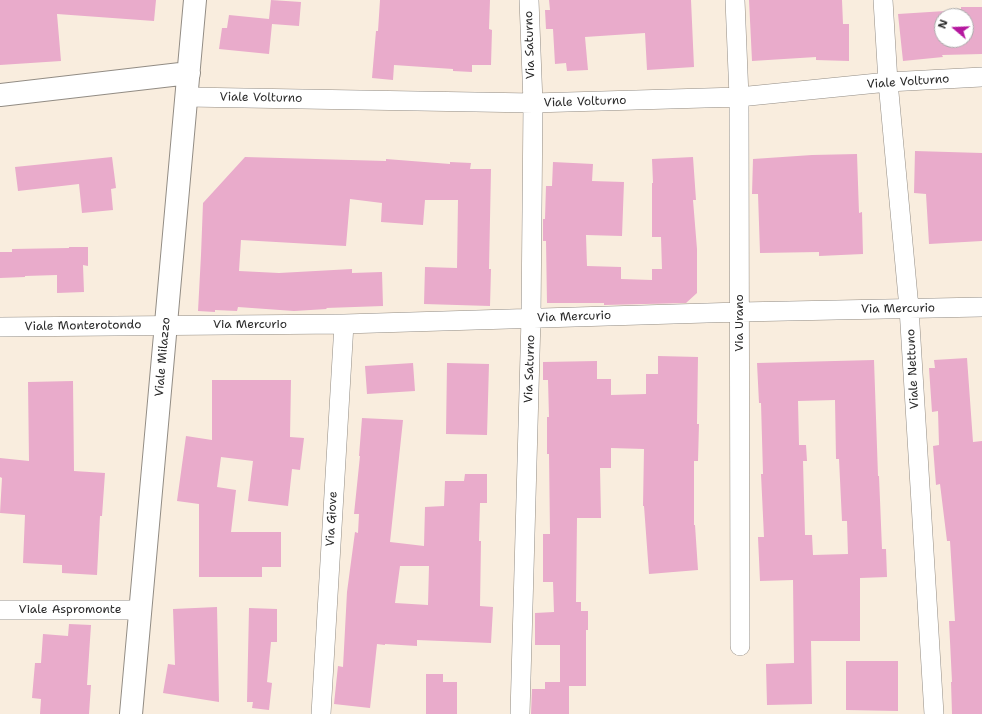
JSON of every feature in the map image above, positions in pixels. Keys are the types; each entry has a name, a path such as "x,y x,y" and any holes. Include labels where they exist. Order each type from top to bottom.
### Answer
{"street":[{"name":"Viale Milazzo","path":"131,714 195,0"},
{"name":"Via Saturno","path":"520,714 531,318 533,104 529,0"},
{"name":"Via Urano","path":"735,0 739,97 740,646"},
{"name":"Viale Nettuno","path":"883,0 888,82 909,308 934,714"},
{"path":"0,95 189,73"},
{"name":"Viale Volturno","path":"187,97 533,104 739,97 888,82 982,77"},
{"name":"Via Mercurio","path":"166,325 344,324 740,312 982,307"},
{"name":"Via Giove","path":"321,714 344,324"},
{"name":"Viale Monterotondo","path":"0,327 166,325"},
{"name":"Viale Aspromonte","path":"0,610 140,610"}],"building":[{"path":"0,0 156,0 154,21 57,14 61,61 0,65"},
{"path":"271,0 301,2 299,26 272,24 269,54 219,49 222,28 227,28 229,15 269,19"},
{"path":"380,0 490,0 489,29 492,30 491,65 472,65 472,72 453,71 453,69 394,65 393,80 372,78"},
{"path":"549,0 691,0 694,67 647,70 645,33 585,37 588,70 567,71 566,63 555,64 553,29 546,29 545,10 550,10"},
{"path":"749,0 842,0 843,24 849,24 849,61 816,60 816,57 752,61"},
{"path":"961,7 982,7 982,54 942,55 943,57 903,61 898,14 934,12 934,48 974,48 974,8"},
{"path":"915,151 982,153 982,241 929,244 926,194 914,193"},
{"path":"857,154 859,213 862,212 863,254 819,256 819,252 760,253 758,194 752,194 753,159"},
{"path":"112,157 116,188 111,189 113,210 82,213 79,184 18,191 15,167"},
{"path":"245,157 386,161 386,159 450,164 450,162 471,163 470,169 491,169 489,269 491,269 490,306 424,304 425,267 457,268 458,200 425,200 423,225 381,222 382,203 350,199 346,246 241,240 239,271 279,273 352,269 352,273 382,272 383,306 326,308 327,309 294,311 238,307 237,311 198,311 203,203"},
{"path":"693,157 696,200 693,200 697,249 697,293 686,303 604,305 604,303 547,303 546,241 543,241 543,219 545,219 546,186 552,186 553,162 593,164 592,181 624,182 622,236 586,235 587,266 621,267 621,279 652,280 652,269 662,269 661,237 652,237 652,159"},
{"path":"88,247 88,266 83,265 84,292 57,293 57,275 0,278 0,252 12,252 12,249"},
{"path":"658,356 698,357 697,424 699,424 698,461 694,461 694,525 698,570 649,574 643,506 644,449 611,448 611,468 600,468 601,518 577,518 576,602 581,602 581,611 588,611 588,630 586,630 586,686 569,686 569,714 531,714 532,689 545,689 545,682 560,682 560,645 535,645 535,613 554,612 553,582 543,582 543,534 550,534 549,454 547,454 547,417 549,417 548,380 543,380 543,362 597,361 597,379 611,379 611,395 646,394 646,374 658,374"},
{"path":"967,358 973,442 982,441 982,714 952,714 949,621 955,621 950,541 947,541 940,484 936,485 933,446 939,445 938,411 932,412 929,368 935,368 934,360"},
{"path":"874,360 882,549 886,549 887,577 860,578 860,641 811,641 812,704 767,705 766,664 794,663 793,580 760,581 758,537 764,537 761,474 763,474 761,403 759,403 757,363","holes":["835,400 836,459 839,459 842,521 847,521 848,554 813,555 812,535 805,535 803,461 807,461 806,445 799,445 798,401"]},
{"path":"413,363 415,391 367,394 365,366"},
{"path":"447,363 489,364 487,435 446,434"},
{"path":"212,380 291,380 290,437 304,438 300,470 292,469 288,506 248,501 253,461 221,457 217,487 236,490 231,532 281,532 281,567 262,567 262,577 199,577 199,504 177,501 186,436 212,440"},
{"path":"73,381 74,471 105,473 102,516 100,516 97,575 62,573 62,565 23,563 25,515 0,513 2,478 0,477 0,458 29,461 28,382"},
{"path":"362,418 403,420 390,542 424,546 425,507 444,506 445,481 464,481 465,474 487,474 487,503 480,503 480,606 493,607 491,643 417,640 417,646 377,644 370,708 334,704 338,666 343,667 347,592 355,532 358,533 359,514 354,514","holes":["400,566 429,566 428,605 395,603"]},
{"path":"217,607 219,702 163,693 168,664 175,665 173,609"},
{"path":"249,608 277,609 277,642 271,642 267,682 272,683 269,710 252,708 253,702 247,702"},
{"path":"69,624 91,625 87,685 91,685 89,714 40,714 41,699 32,698 35,663 41,663 43,634 68,636"},
{"path":"846,661 898,661 898,711 846,710"},
{"path":"426,674 443,674 443,682 457,682 457,714 426,714"}]}
